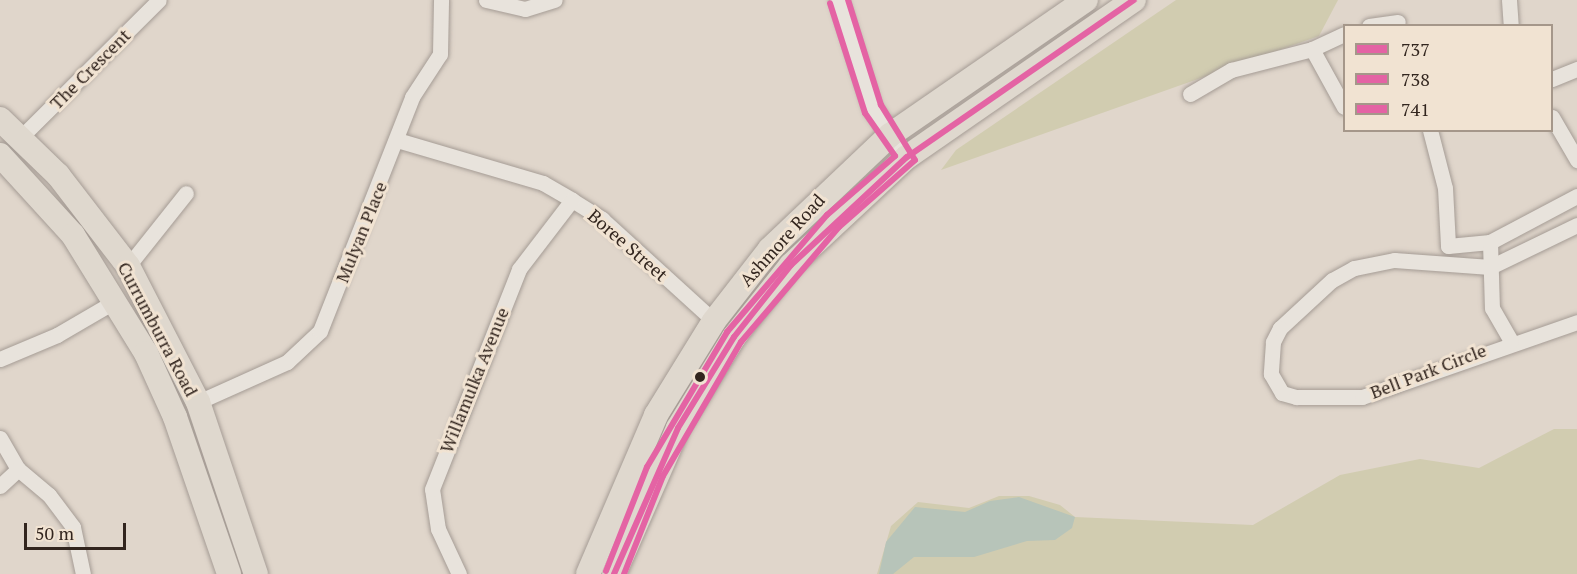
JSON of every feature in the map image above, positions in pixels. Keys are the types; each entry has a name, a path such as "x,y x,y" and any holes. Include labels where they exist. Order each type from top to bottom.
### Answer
{"main road":[{"name":"Ashmore Road","path":"588,574 656,415 714,321 812,204 890,135 1086,0"},
{"name":"Ashmore Road","path":"614,574 655,472 734,337 833,221 907,157 1134,0"},
{"name":"Currumburra Road","path":"0,119 21,137 128,266 198,402 256,574"},
{"name":"Currumburra Road","path":"0,155 59,218 117,300 175,417 229,574"}],"street":[{"name":"The Crescent","path":"21,137 159,0"},
{"name":"Mulyan Place","path":"198,402 287,362 320,331 412,97 440,54 441,0"},
{"path":"486,0 525,9 555,0"},
{"path":"839,0 867,95 890,135 907,157"},
{"path":"1509,0 1511,24"},
{"path":"1384,24 1398,22"},
{"path":"1190,94 1232,70 1312,49 1343,34"},
{"path":"1312,49 1343,105"},
{"path":"1553,78 1577,69"},
{"path":"1553,120 1577,160"},
{"path":"1431,132 1445,188 1448,246 1490,242 1577,196"},
{"name":"Boree Street","path":"397,140 543,183 602,219 714,321"},
{"path":"128,266 186,193"},
{"name":"Willamulka Avenue","path":"459,574 433,514 434,483 519,269 572,200"},
{"name":"Bell Park Circle","path":"1577,225 1490,267 1394,260 1354,268 1332,280 1280,328 1273,342 1271,374 1282,393 1296,397 1362,397 1511,341 1577,322"},
{"path":"1490,242 1492,308 1511,341"},
{"path":"0,359 57,335 117,300"},
{"path":"0,438 18,469 49,495 73,527 83,574"},
{"path":"0,486 18,469"}],"shaded area":[{"path":"1176,0 1338,0 1319,36 941,170 956,150"},
{"path":"1554,429 1577,429 1577,574 877,574 891,526 918,502 969,508 999,496 1029,496 1060,505 1075,517 1253,525 1340,475 1420,459 1479,468"},
{"path":"1019,497 1075,517 1072,528 1055,540 1027,541 974,557 914,557 893,574 879,574 886,542 915,507 965,512 990,501"}],"transit line":[{"name":"738","path":"624,574 663,476 741,342 839,227 915,160 881,105 848,0"},
{"name":"737","path":"614,574 678,428 734,337 791,265 907,157 1134,0"},
{"name":"741","path":"606,571 647,467 727,332 827,215 895,156 865,113 830,3"}]}
